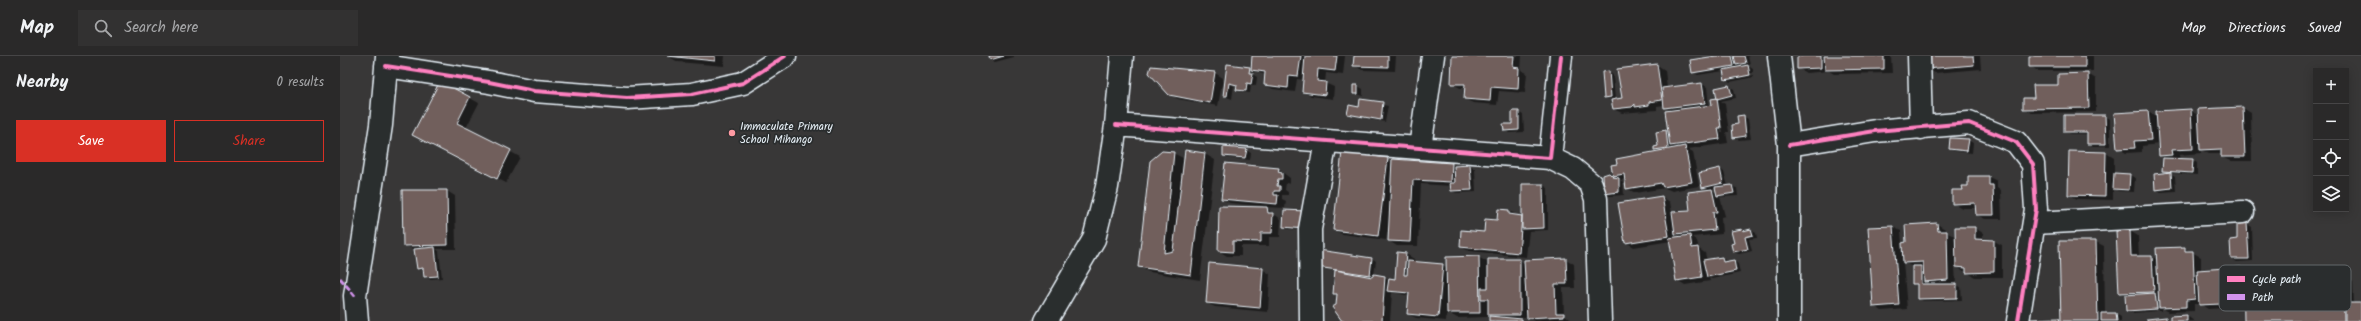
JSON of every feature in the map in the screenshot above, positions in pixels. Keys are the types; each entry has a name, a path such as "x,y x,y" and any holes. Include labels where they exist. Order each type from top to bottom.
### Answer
{"street":[{"path":"357,321 348,296 381,125 386,61 534,92 627,98 692,94 743,83 785,56"},
{"path":"1046,321 1094,239 1107,187 1116,125 1122,56"},
{"path":"1420,148 1433,56"},
{"path":"1550,158 1561,56"},
{"path":"1779,56 1789,145 1789,321"},
{"path":"1919,56 1921,128"},
{"path":"1789,145 1875,131 1969,123 2016,142 2033,164 2036,209 2018,321"},
{"path":"1116,125 1550,158 1573,169 1591,184 1596,199 1600,321"},
{"path":"1311,321 1310,229 1326,141"},
{"path":"2034,223 2243,212"}],"building":[{"path":"667,56 715,56 715,61"},
{"path":"989,56 1004,56 990,60"},
{"path":"1252,56 1301,56 1298,76 1289,75 1288,88 1264,85 1265,72 1251,70"},
{"path":"1305,56 1337,56 1335,71 1318,69 1317,81 1326,82 1325,95 1302,92"},
{"path":"1354,56 1388,56 1388,67 1353,66"},
{"path":"1452,56 1514,56 1513,67 1519,68 1518,89 1491,87 1490,101 1464,99 1465,84 1451,84"},
{"path":"1716,56 1732,56 1734,66 1692,73 1690,60"},
{"path":"1734,56 1744,56 1746,63 1736,65"},
{"path":"1821,56 1821,68 1797,69 1797,57"},
{"path":"1824,56 1884,56 1884,69 1825,70"},
{"path":"1925,56 1973,56 1974,65 1926,69"},
{"path":"2029,56 2085,56 2085,67 2029,67"},
{"path":"1227,64 1250,67 1249,73 1253,73 1251,84 1247,83 1246,91 1236,90 1237,85 1229,83 1227,96 1223,96"},
{"path":"1657,64 1662,100 1649,102 1649,105 1635,107 1635,104 1632,107 1613,109 1611,100 1622,98 1617,69"},
{"path":"1748,65 1750,75 1725,80 1723,70"},
{"path":"1151,66 1215,72 1210,103 1169,95 1149,73"},
{"path":"1609,71 1611,97 1604,98 1602,72"},
{"path":"2088,73 2089,108 2023,109 2023,98 2034,98 2033,85 2058,85 2058,74"},
{"path":"440,81 470,97 457,123 511,150 497,179 412,135"},
{"path":"1702,83 1705,103 1664,108 1662,88"},
{"path":"1353,85 1358,85 1358,94 1353,94"},
{"path":"1729,85 1732,95 1717,99 1715,88"},
{"path":"1717,98 1721,128 1718,128 1720,139 1670,146 1665,111 1712,105 1711,99"},
{"path":"1360,99 1383,102 1381,120 1347,114 1349,105 1359,107"},
{"path":"2243,107 2245,157 2221,157 2221,149 2200,150 2198,109"},
{"path":"2191,109 2193,149 2171,150 2172,155 2159,156 2156,111"},
{"path":"1512,111 1519,111 1519,130 1504,131 1503,124 1512,124"},
{"path":"2148,111 2151,140 2134,141 2135,148 2117,149 2114,113"},
{"path":"1744,115 1746,136 1733,138 1732,125 1738,124 1737,116"},
{"path":"2064,115 2105,115 2106,144 2087,144 2087,132 2064,132"},
{"path":"1666,130 1668,148 1654,150 1654,147 1658,146 1656,132"},
{"path":"1950,138 1969,139 1967,151 1949,149"},
{"path":"1685,146 1692,182 1663,187 1661,183 1626,189 1624,174 1613,176 1611,165 1617,164 1616,159"},
{"path":"1223,147 1247,149 1245,158 1223,156"},
{"path":"1185,150 1205,153 1191,275 1138,267 1150,161 1162,151 1174,152 1164,253 1173,251"},
{"path":"2069,151 2106,152 2105,196 2068,195"},
{"path":"1342,152 1388,158 1378,236 1333,230"},
{"path":"2163,158 2193,159 2192,173 2162,171"},
{"path":"1392,159 1452,163 1451,182 1413,180 1410,242 1388,241"},
{"path":"1225,163 1279,168 1278,172 1282,173 1282,179 1278,179 1277,186 1280,186 1280,191 1274,191 1274,195 1278,195 1277,204 1221,199"},
{"path":"1470,165 1472,190 1451,191 1450,183 1455,183 1454,166"},
{"path":"1720,168 1723,183 1702,188 1699,173"},
{"path":"2171,172 2172,188 2155,190 2154,174"},
{"path":"1609,173 1613,177 1619,178 1619,192 1604,194 1603,175"},
{"path":"2114,173 2130,174 2129,190 2113,189"},
{"path":"1968,176 1989,176 1989,185 1993,185 1994,215 1976,215 1975,203 1952,204 1952,190 1963,190 1962,186 1968,186"},
{"path":"1522,184 1543,184 1544,228 1522,229"},
{"path":"1732,185 1734,193 1717,196 1715,187"},
{"path":"1712,189 1717,212 1713,212 1715,230 1675,234 1672,212 1690,211 1688,192"},
{"path":"402,190 447,190 448,245 403,246"},
{"path":"1662,196 1669,236 1625,243 1618,203"},
{"path":"1219,206 1267,207 1268,213 1273,213 1272,233 1261,233 1261,242 1233,241 1233,252 1218,251"},
{"path":"1498,209 1509,210 1509,214 1522,216 1519,253 1460,247 1461,230 1484,232 1485,219 1497,220"},
{"path":"1284,210 1306,211 1304,229 1283,227"},
{"path":"1937,223 1938,231 1947,231 1948,280 1924,282 1923,262 1903,263 1902,243 1906,242 1905,225"},
{"path":"2247,223 2249,259 2231,259 2230,240 2237,239 2237,224"},
{"path":"1893,226 1899,305 1873,307 1868,227"},
{"path":"1955,227 1975,227 1975,239 1994,240 1994,272 1966,273 1966,268 1956,267"},
{"path":"1742,229 1743,231 1751,229 1753,235 1745,237 1748,249 1733,252 1731,244 1734,243 1731,231"},
{"path":"2130,230 2131,256 2152,256 2154,292 2119,293 2116,231"},
{"path":"1690,235 1692,248 1698,247 1702,277 1676,281 1669,238"},
{"path":"2059,241 2096,241 2098,321 2061,321"},
{"path":"435,247 438,276 424,277 423,268 417,269 414,249"},
{"path":"2185,247 2185,251 2193,251 2195,299 2186,300 2186,307 2159,308 2156,248"},
{"path":"1319,250 1372,258 1370,275 1317,267"},
{"path":"1397,252 1406,253 1404,275 1407,275 1408,261 1443,264 1438,317 1407,314 1409,293 1387,291 1389,278 1395,279"},
{"path":"1479,256 1480,313 1447,313 1446,257"},
{"path":"1722,257 1723,262 1734,260 1736,271 1707,277 1703,260"},
{"path":"1566,258 1567,284 1555,284 1556,313 1564,313 1564,316 1527,318 1524,260"},
{"path":"1488,259 1520,259 1520,315 1488,315 1488,299 1481,299 1481,288 1488,288"},
{"path":"1209,263 1263,268 1260,308 1206,303"},
{"path":"1912,266 1921,266 1921,284 1957,284 1957,298 1917,299 1917,284 1912,284"},
{"path":"2219,268 2219,304 2199,305 2197,270"},
{"path":"1335,270 1372,277 1374,274 1385,276 1382,321 1342,321 1332,307 1336,305 1337,294 1333,294"},
{"path":"2155,293 2157,309 2126,311 2125,295"},
{"path":"2351,303 2361,303 2361,321 2345,321 2345,311 2351,311"},
{"path":"2244,311 2344,311 2344,321 2244,321"},
{"path":"2101,313 2116,313 2117,321 2101,321"},
{"path":"2187,315 2187,321 2170,321 2170,316"},
{"path":"1489,316 1522,319 1522,321 1489,321"},
{"path":"2166,317 2166,321 2147,321 2147,319"},
{"path":"2059,318 2060,321 2029,321 2029,319"}],"marked path":[{"path":"340,278 355,296"}],"cycle path":[{"path":"386,66 489,82 534,91 627,98 692,94 743,83 785,56"},
{"path":"1116,125 1550,158 1561,56"},
{"path":"1789,145 1875,131 1969,123 2016,142 2033,164 2036,209 2018,321"}],"place":[{"name":"Immaculate Primary School Mihango","path":"732,133"}]}
